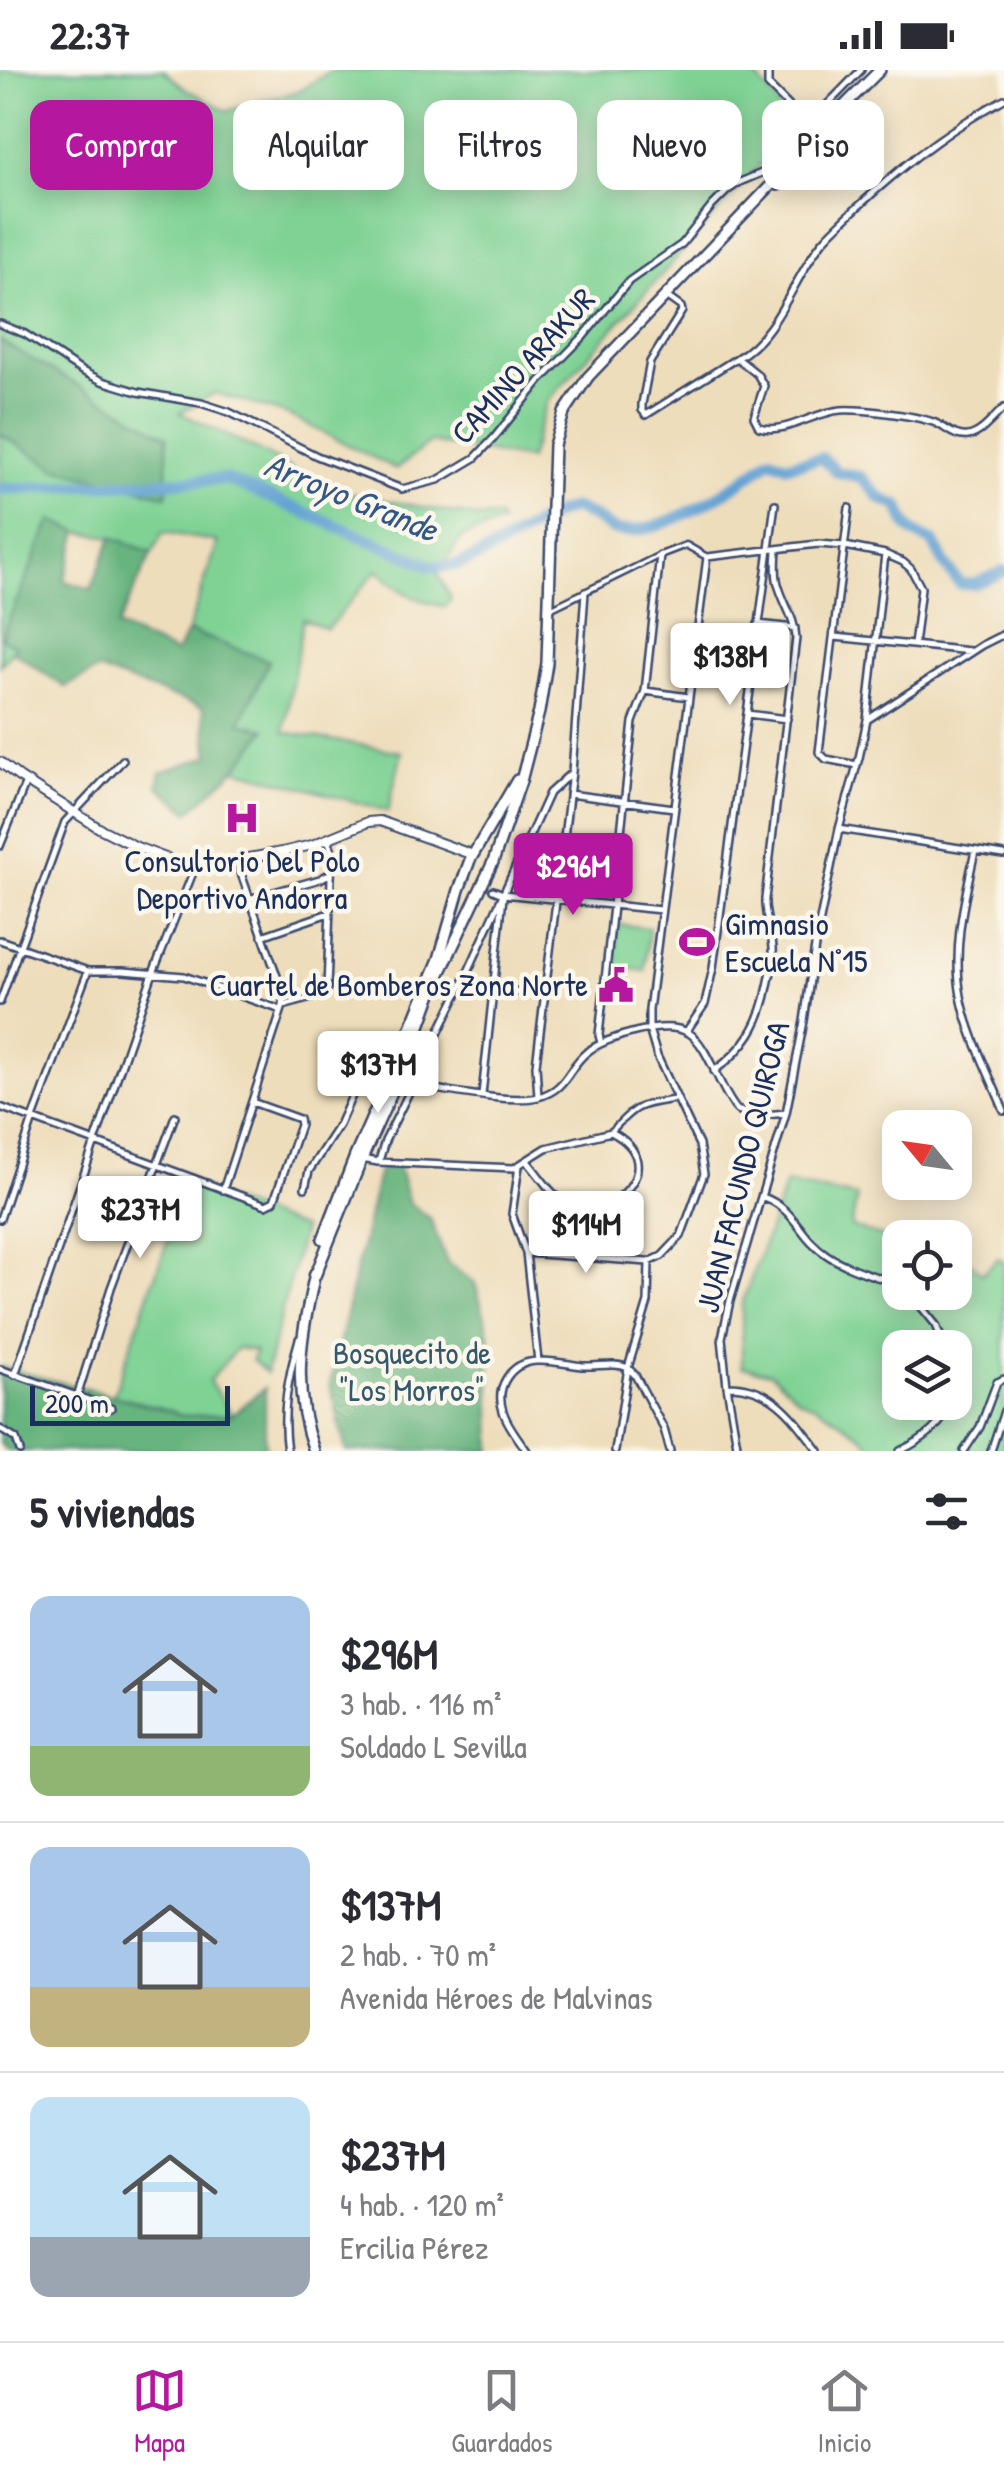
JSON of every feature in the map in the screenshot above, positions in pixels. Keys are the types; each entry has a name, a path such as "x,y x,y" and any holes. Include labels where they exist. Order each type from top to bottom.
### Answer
{"highway":[{"path":"850,100 880,70"},
{"path":"314,1451 304,1421 300,1352 314,1276 358,1157 493,862 525,764 544,688 557,434 570,403 588,377 766,190"},
{"path":"394,1079 439,959 465,874 525,764"},
{"path":"474,854 484,852 493,862"},
{"path":"459,890 466,898 478,896"}],"street":[{"path":"768,70 768,85 783,100"},
{"path":"833,100 862,70"},
{"path":"666,297 682,312 650,362 642,404 643,413 648,414 755,346 830,234 914,157 959,124 1004,99"},
{"name":"CAMINO ARAKUR","path":"0,324 25,334 102,382 229,412 316,456 402,489 438,480 475,458 629,282 682,244 726,191 762,173"},
{"path":"738,358 757,374 764,386 754,417 755,423 764,429 826,412 850,410 924,420 965,436 974,434 1004,408"},
{"path":"686,1032 705,1004 721,916 774,504"},
{"path":"849,508 820,752 826,760 857,766"},
{"path":"549,610 686,545 707,558 818,544 844,546 885,554 911,568 921,588 914,646"},
{"path":"714,1071 746,1044 757,1026 773,964 764,899 796,628 778,585 777,550"},
{"name":"JUAN FACUNDO QUIROGA","path":"738,1451 722,1344 786,1113 816,939 866,720 885,554"},
{"path":"601,1043 633,722 645,691 660,556"},
{"path":"526,1252 649,1262 662,1256 681,1236 704,1174 699,1145 649,1030 648,1010 707,558"},
{"path":"538,1097 536,1064 572,772 585,592"},
{"path":"758,624 796,628"},
{"path":"866,720 1004,634"},
{"path":"835,636 973,651"},
{"path":"645,691 689,697"},
{"path":"747,714 787,719"},
{"path":"0,1002 65,822 122,760"},
{"path":"0,762 100,828 166,859 196,865 238,862 282,852 380,821 474,854"},
{"path":"378,1162 384,1141 462,985 549,793 572,772"},
{"path":"0,846 26,782"},
{"path":"569,794 674,808"},
{"path":"839,829 1004,855"},
{"path":"0,940 88,971 192,978 283,1008 325,993 332,850 328,839"},
{"path":"974,850 961,920 960,995 1004,1111"},
{"path":"458,851 465,874"},
{"path":"224,1190 284,996 238,862"},
{"path":"15,1375 153,973 196,865"},
{"path":"249,899 330,874"},
{"path":"487,876 493,890"},
{"path":"478,896 493,890 661,910"},
{"path":"482,1095 504,894"},
{"path":"262,936 328,913"},
{"path":"0,1219 88,971"},
{"path":"462,985 522,993"},
{"path":"394,1079 482,1095 538,1097 563,1084 585,1053 601,1043 664,1028 686,1032 697,1040 737,1110 755,1116 786,1113"},
{"path":"304,1188 309,1170 339,1124 355,1089 389,1048 404,1047"},
{"path":"358,1157 378,1162 506,1169 519,1166 546,1148 611,1132 635,1108 648,1102 677,1099"},
{"path":"0,1107 266,1205 274,1201 300,1125 299,1119 252,1102"},
{"path":"78,1397 111,1288 175,1116"},
{"path":"528,1161 569,1206 588,1210 611,1203 633,1182 638,1165 633,1150 611,1132"},
{"path":"519,1166 512,1214 526,1252 538,1361"},
{"path":"763,1197 784,1208 805,1236 826,1254 882,1278"},
{"path":"614,1451 628,1368 648,1302 649,1262"},
{"path":"287,1451 286,1392 304,1322"},
{"path":"527,1451 501,1407 501,1392 510,1371 538,1361 628,1368 664,1429 670,1451"},
{"path":"1,1372 111,1408"},
{"path":"964,1451 980,1427 997,1382 1004,1379"},
{"path":"726,1386 756,1390 776,1400 819,1451"},
{"path":"991,1451 1004,1411"},
{"path":"900,1451 921,1441 942,1420"},
{"path":"0,1429 16,1438 20,1451"}],"green space":[{"path":"0,70 163,70 207,100 30,100 30,190 213,190 213,103 227,111 233,109 233,190 404,190 404,100 266,100 302,90 332,70 751,70 775,100 762,100 762,163 742,185 742,100 597,100 597,190 737,190 547,402 529,459 430,442 396,469 286,414 215,393 180,413 329,490 482,518 498,517 502,523 462,537 438,574 451,599 445,607 408,594 377,570 327,629 303,619 284,732 402,752 388,811 236,769 266,730 240,723 269,661 188,631 218,542 163,532 152,553 51,520 2,638 16,646 0,666 0,434 56,468 167,495 167,437 0,341"},
{"path":"0,341 167,436 167,496 56,468 0,434"},
{"path":"51,520 79,532 64,581 91,589 112,537 152,553 117,627 176,653 188,631 269,661 240,723 266,729 236,769 189,812 158,786 161,772 209,756 203,707 98,670 65,687 12,651 16,646 1,638"},
{"path":"617,924 649,928 645,971 613,966"},
{"name":"Bosquecito de \"Los Morros\"","path":"398,1166 409,1203 430,1218 447,1263 475,1283 489,1332 492,1451 346,1451 330,1385 379,1170"},
{"path":"786,1183 857,1197 851,1227 882,1236 882,1310 972,1310 972,1264 982,1274 998,1258 1004,1262 1004,1451 873,1451 865,1438 817,1406 799,1399 771,1373 742,1367 742,1304"},
{"path":"187,1185 303,1229 266,1373 252,1360 255,1351 237,1348 209,1381 233,1416 183,1416 113,1396"},
{"path":"0,1367 183,1416 232,1415 265,1388 265,1451 7,1451 0,1443"}],"waterway":[{"name":"Arroyo Grande","path":"0,489 226,479 431,566 446,566 470,560 573,508 615,530 653,527 697,508 770,459 787,465 822,458 837,472 861,477 881,499 899,506 910,529 933,542 960,584 975,584 1004,571"}],"place":[{"name":"Consultorio Del Polo Deportivo Andorra","path":"242,818"},
{"name":"Gimnasio Escuela N°15","path":"697,942"},
{"name":"Cuartel de Bomberos Zona Norte","path":"616,985"}]}
